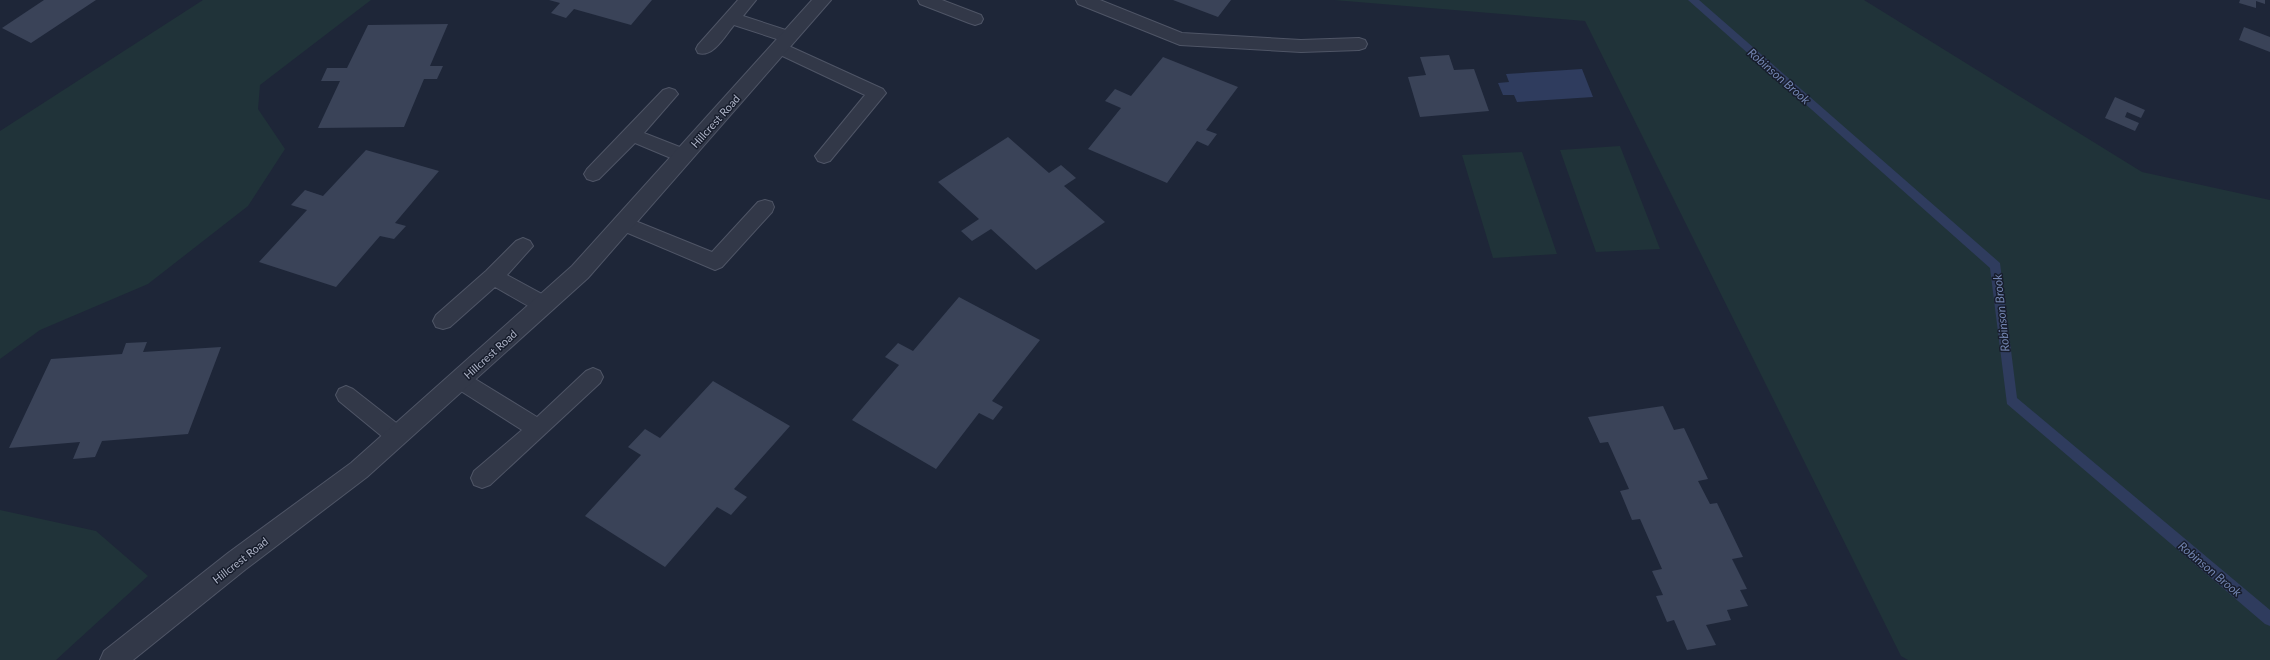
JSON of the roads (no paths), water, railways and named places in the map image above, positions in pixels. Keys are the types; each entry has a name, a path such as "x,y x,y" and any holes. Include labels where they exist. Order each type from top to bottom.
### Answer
{"street":[{"name":"Hillcrest Road","path":"113,660 237,561 359,470 580,272 822,0"}],"lane":[{"path":"704,49 748,0"},
{"path":"926,0 975,18"},
{"path":"1084,0 1180,39 1301,46 1359,44"},
{"path":"731,18 784,42 878,93 824,156"},
{"path":"593,174 632,135 669,94"},
{"path":"632,135 684,156"},
{"path":"624,223 715,262 765,207"},
{"path":"443,321 493,277 523,246"},
{"path":"493,277 544,305"},
{"path":"482,478 593,378"},
{"path":"460,380 538,429"},
{"path":"346,395 397,436"}],"water":[{"path":"1582,69 1593,97 1517,102 1514,95 1503,95 1498,83 1509,82 1506,74"}],"waterway":[{"name":"Robinson Brook","path":"1693,0 1996,266 2011,400 2270,619"}]}
